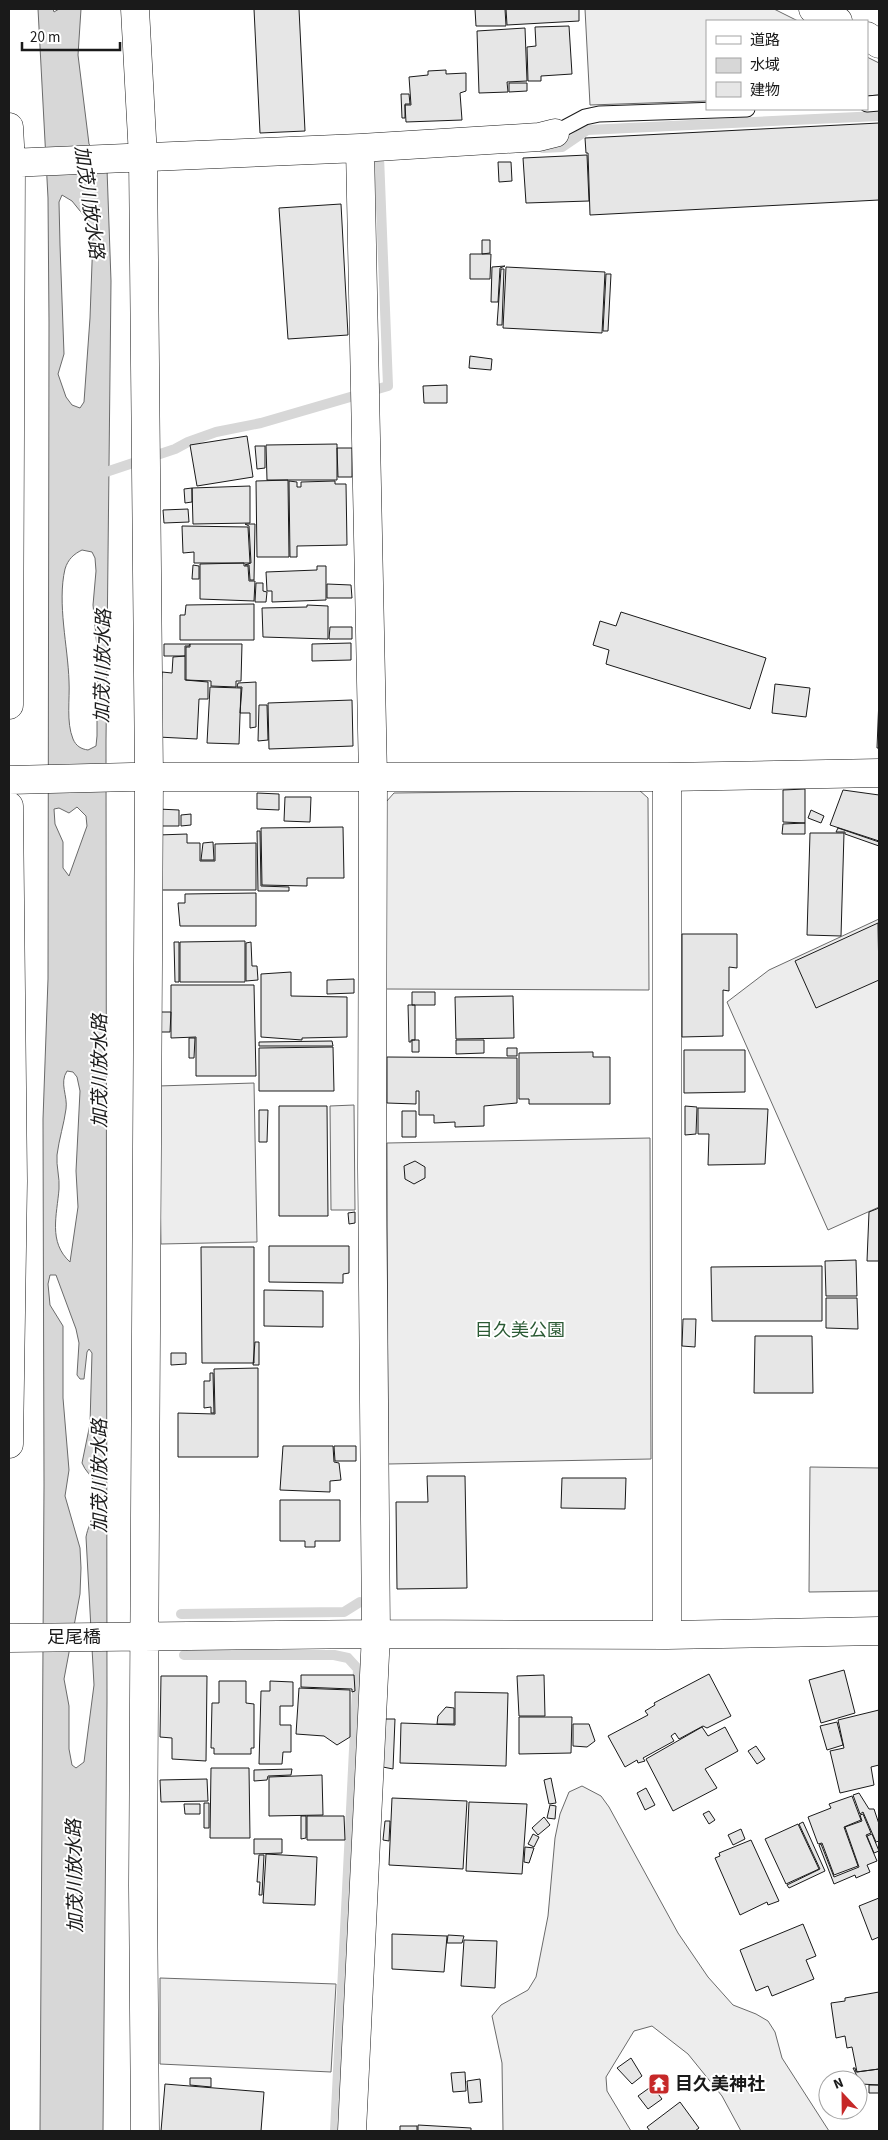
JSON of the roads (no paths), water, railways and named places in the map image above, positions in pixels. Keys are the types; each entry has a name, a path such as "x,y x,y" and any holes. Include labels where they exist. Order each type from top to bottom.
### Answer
{"street":[{"path":"135,9 140,777 136,1637 145,2131"},
{"path":"813,9 836,20"},
{"path":"868,37 879,44"},
{"path":"9,127 14,163 9,705"},
{"path":"14,163 360,148 539,137 555,133"},
{"path":"352,2131 376,1634 372,1168 373,777 360,148"},
{"path":"22,780 140,777 667,777 879,773"},
{"path":"667,777 667,1636"},
{"path":"9,806 13,1180 9,1444"},
{"name":"足尾橋","path":"15,1638 376,1634 667,1636 879,1631"}],"lane":[{"path":"555,133 585,117 600,114 718,110"}],"water":[{"name":"加茂川放水路","path":"38,9 53,9 54,12 59,9 81,9 78,55 89,144 107,169 111,281 106,741 107,1702 103,2131 40,2131 44,1485 43,1119 48,979 48,198","holes":["62,195 72,201 89,222 93,236 84,402 80,408 72,405 66,397 58,374 64,354 59,202","82,550 92,552 95,558 96,571 93,605 97,647 97,736 96,746 88,750 76,744 70,725 68,668 62,596 66,565 74,555","77,807 86,816 87,826 69,876 63,868 63,842 55,824 54,809 59,808 69,813","67,1071 73,1072 77,1077 80,1091 76,1171 78,1207 70,1262 63,1254 56,1237 59,1185 57,1155 66,1104 64,1080","50,1275 56,1275 76,1329 79,1343 77,1375 80,1379 84,1379 89,1349 92,1353 90,1424 82,1463 94,1480 97,1490 95,1511 86,1537 94,1685 84,1762 76,1768 72,1765 69,1749 69,1706 64,1679 80,1594 80,1548 65,1496 69,1470 63,1398 63,1326 50,1305 48,1284"]}],"waterway":[{"path":"543,148 562,147 587,130 879,116"},
{"path":"103,473 175,449 216,432 261,423 388,386 379,156"},
{"path":"181,1614 344,1612 360,1602"},
{"path":"184,1655 334,1655 348,1658 358,1669 335,2131"}],"place":[{"name":"目久美神社","path":"659,2084"}],"park label":[{"name":"目久美公園","path":"520,1330"}]}
